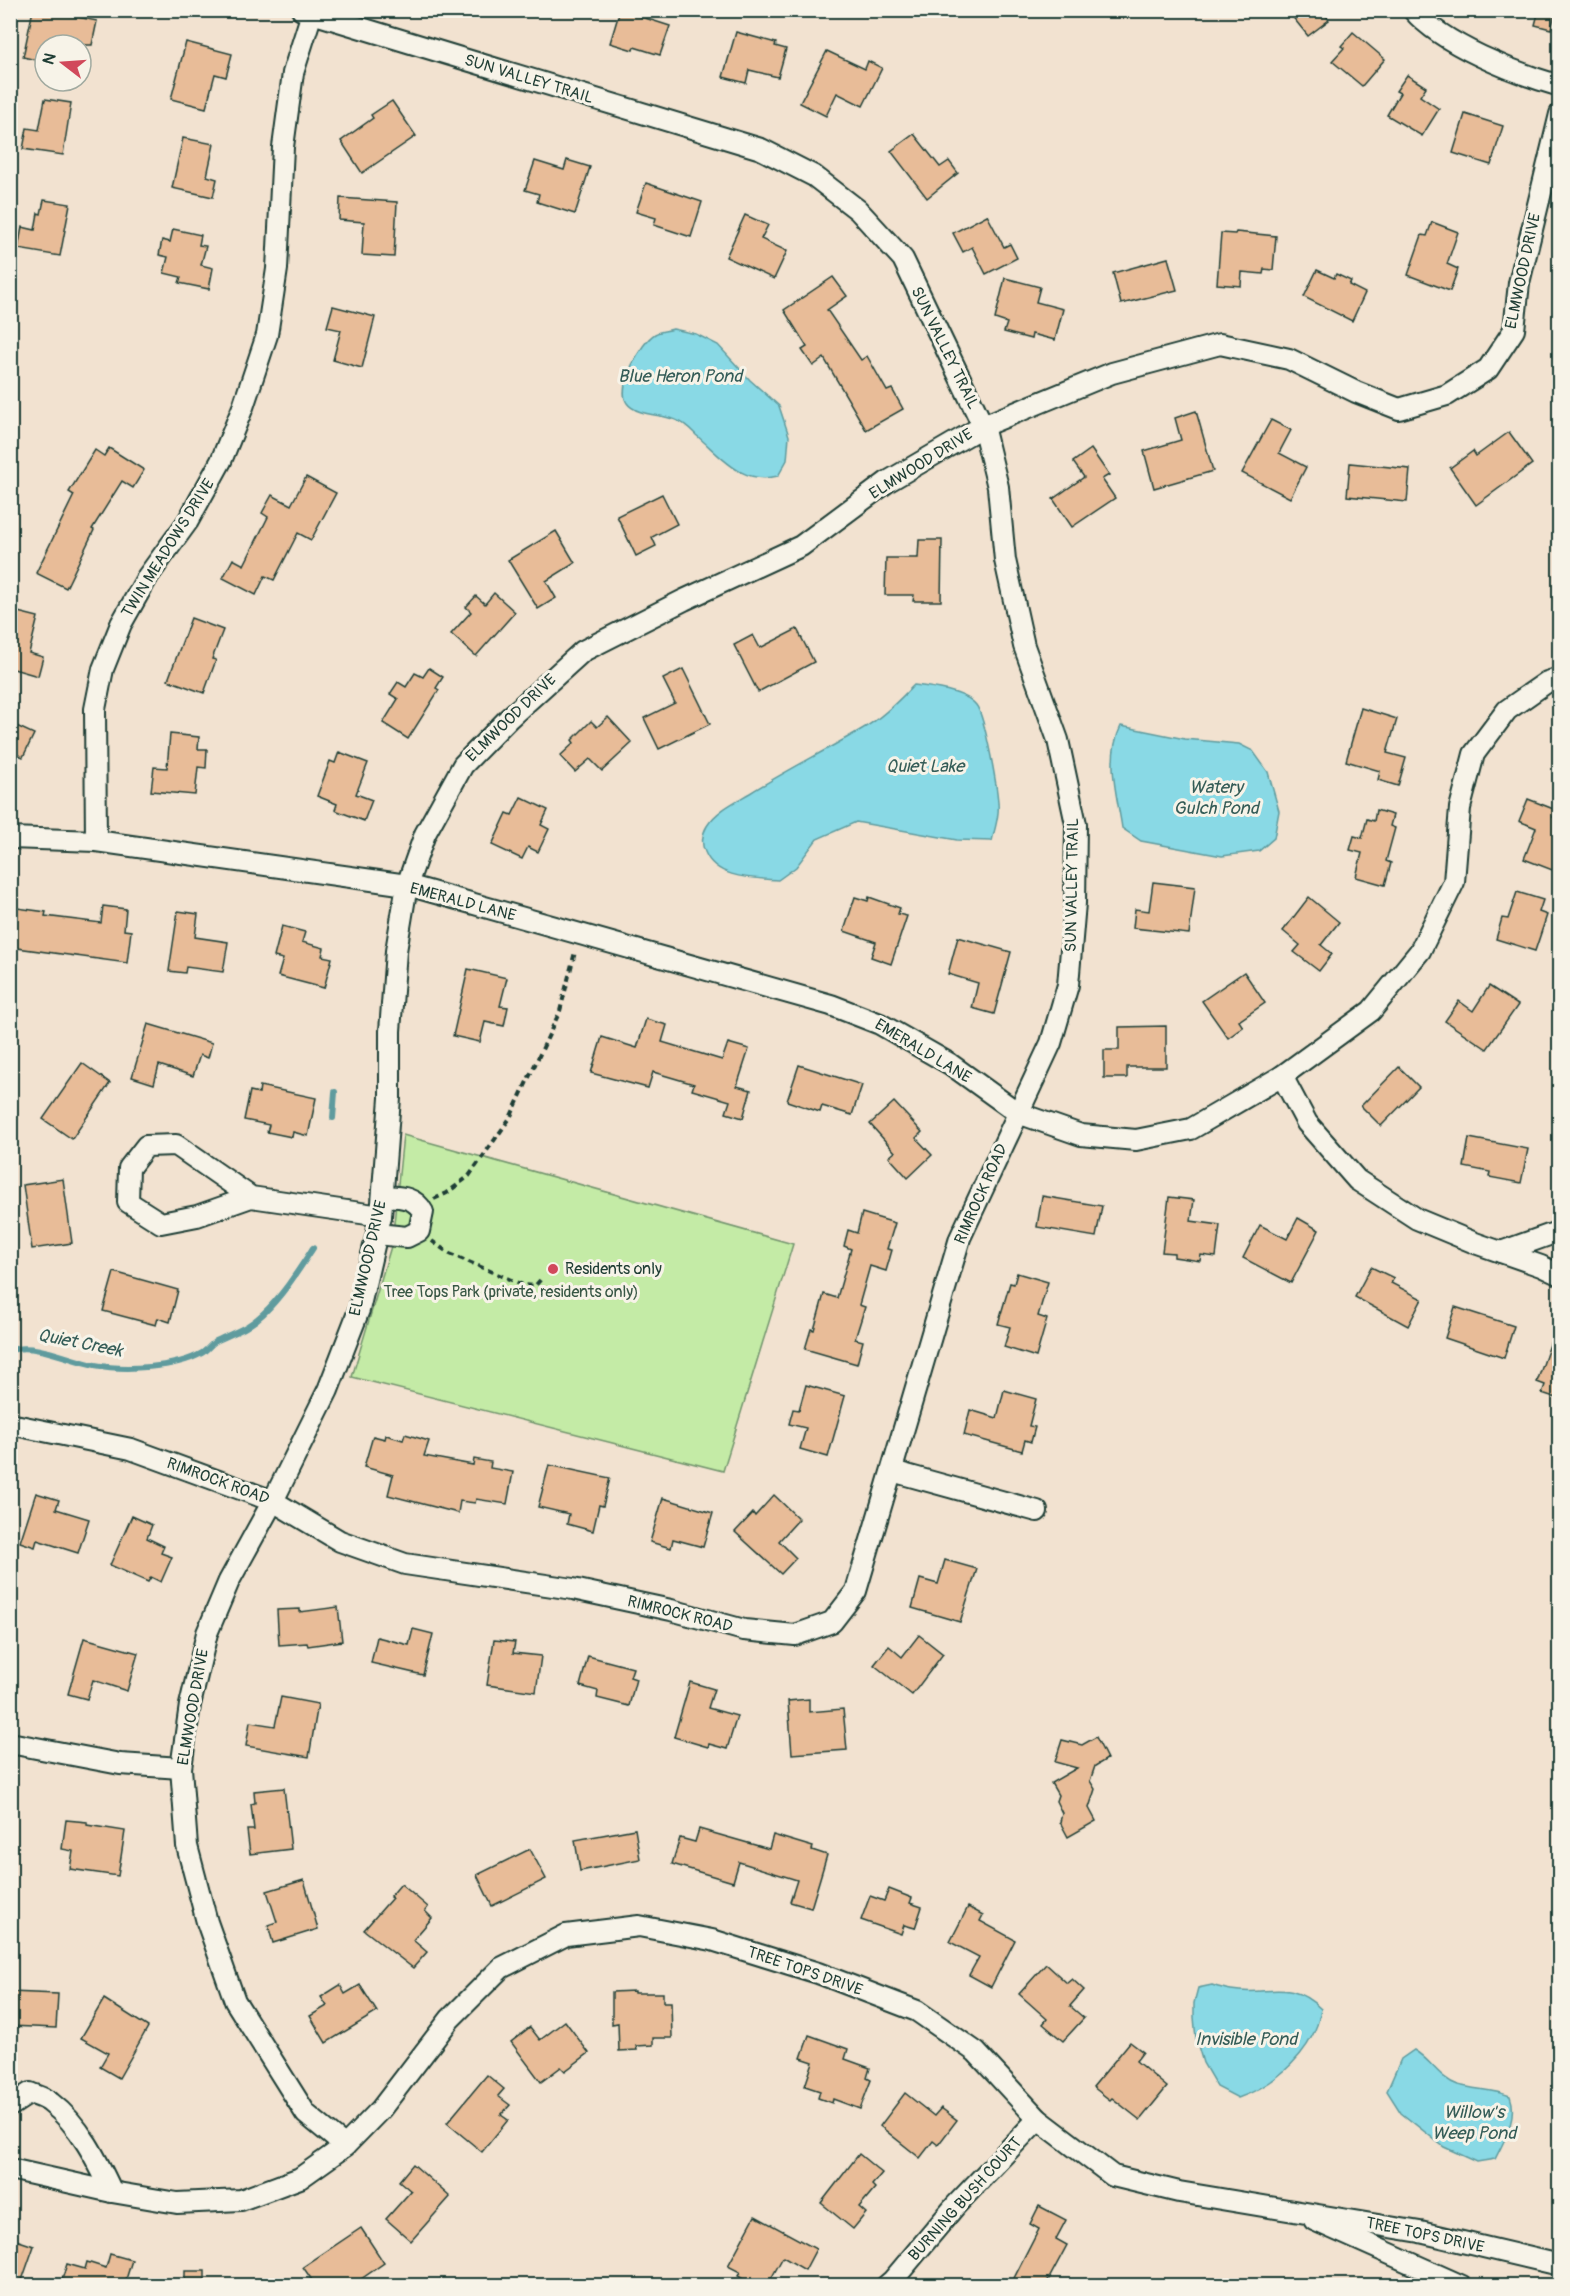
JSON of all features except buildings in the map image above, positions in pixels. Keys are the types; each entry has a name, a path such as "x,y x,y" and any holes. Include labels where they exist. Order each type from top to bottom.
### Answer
{"street":[{"path":"1413,10 1425,24 1473,52 1523,76 1560,86"},
{"name":"SUN VALLEY TRAIL","path":"307,12 761,149 814,176 858,210 903,259 983,426 998,487 1005,560 1024,646 1058,740 1076,824 1075,903 1068,985 1051,1042 1018,1113"},
{"name":"TWIN MEADOWS DRIVE","path":"96,840 95,709 103,669 120,624 148,576 188,521 220,461 243,407 267,335 277,269 283,147 293,73 307,12"},
{"name":"ELMWOOD DRIVE","path":"345,2146 306,2114 235,2001 207,1922 187,1846 181,1768 190,1705 207,1634 229,1581 273,1501 328,1390 359,1310 379,1225 383,1196 396,951 407,885 425,834 463,765 509,718 583,651 684,600 801,546 887,482 983,426 1112,373 1220,344 1289,359 1356,392 1399,409 1447,394 1488,369 1515,330 1519,283 1560,114"},
{"name":"EMERALD LANE","path":"10,838 96,840 407,885 831,1005 880,1024 950,1064 1018,1113 1081,1135 1136,1140 1191,1129 1282,1076 1371,1011 1420,951 1454,882 1460,808 1474,754 1507,710 1546,682 1560,678"},
{"path":"1282,1076 1307,1123 1357,1180 1418,1220 1560,1275"},
{"name":"RIMROCK ROAD","path":"10,1424 131,1449 273,1501 340,1541 405,1564 573,1589 671,1610 744,1630 795,1635 832,1622 856,1591 960,1239 1018,1113"},
{"path":"251,1197 197,1216 161,1223 128,1203 129,1168 146,1146 176,1145 251,1197 410,1234 423,1212 412,1202 383,1196"},
{"path":"1501,1252 1560,1231"},
{"path":"892,1471 1037,1511"},
{"path":"10,1743 120,1764 181,1768"},
{"name":"TREE TOPS DRIVE","path":"10,2169 112,2192 177,2203 241,2200 300,2178 345,2146 381,2109 450,2019 501,1968 566,1935 639,1926 723,1943 818,1973 917,2011 976,2052 1038,2120 1113,2176 1179,2192 1420,2232 1560,2265"},
{"path":"10,2106 30,2093 50,2102 68,2119 94,2155 112,2192"},
{"name":"BURNING BUSH COURT","path":"891,2284 956,2205 1038,2120"},
{"name":"TREE TOPS DRIVE","path":"1290,2209 1462,2286"}],"path":[{"path":"412,1202 447,1193 469,1176 510,1118 560,1011 580,934"},
{"path":"410,1234 480,1269 523,1286 535,1286 541,1279"}],"green space":[{"name":"Tree Tops Park (private, residents only)","path":"403,1135 793,1244 723,1471 352,1377 392,1243"}],"water":[{"name":"Blue Heron Pond","path":"673,329 696,334 718,345 750,380 779,406 789,436 787,460 778,476 765,478 743,473 724,460 683,423 643,413 627,403 624,396 627,377 637,355 655,334"},
{"name":"Quiet Lake","path":"914,685 947,690 964,696 976,705 980,712 997,791 998,817 992,841 957,840 856,822 817,839 796,867 778,880 736,875 726,872 710,861 704,849 703,839 707,826 715,816 726,807 869,725"},
{"name":"Watery Gulch Pond","path":"1121,726 1185,739 1239,744 1253,751 1268,772 1279,811 1274,838 1259,851 1222,856 1141,841 1122,828 1113,764 1116,738"},
{"name":"Invisible Pond","path":"1212,1985 1244,1992 1288,1991 1309,1999 1321,2009 1311,2038 1291,2064 1266,2084 1238,2098 1217,2087 1203,2063 1196,2039 1194,2003 1198,1988"},
{"name":"Willow's Weep Pond","path":"1414,2050 1441,2074 1458,2085 1510,2096 1511,2120 1495,2159 1477,2162 1444,2147 1401,2113 1387,2091 1401,2059"}],"waterway":[{"name":"Quiet Creek","path":"333,1118 335,1092"},
{"name":"Quiet Creek","path":"10,1350 21,1348 42,1350 84,1363 120,1368 150,1367 191,1358 204,1352 216,1341 246,1327 263,1314 284,1291 313,1248"}],"place":[{"name":"Residents only","path":"553,1269"}]}
